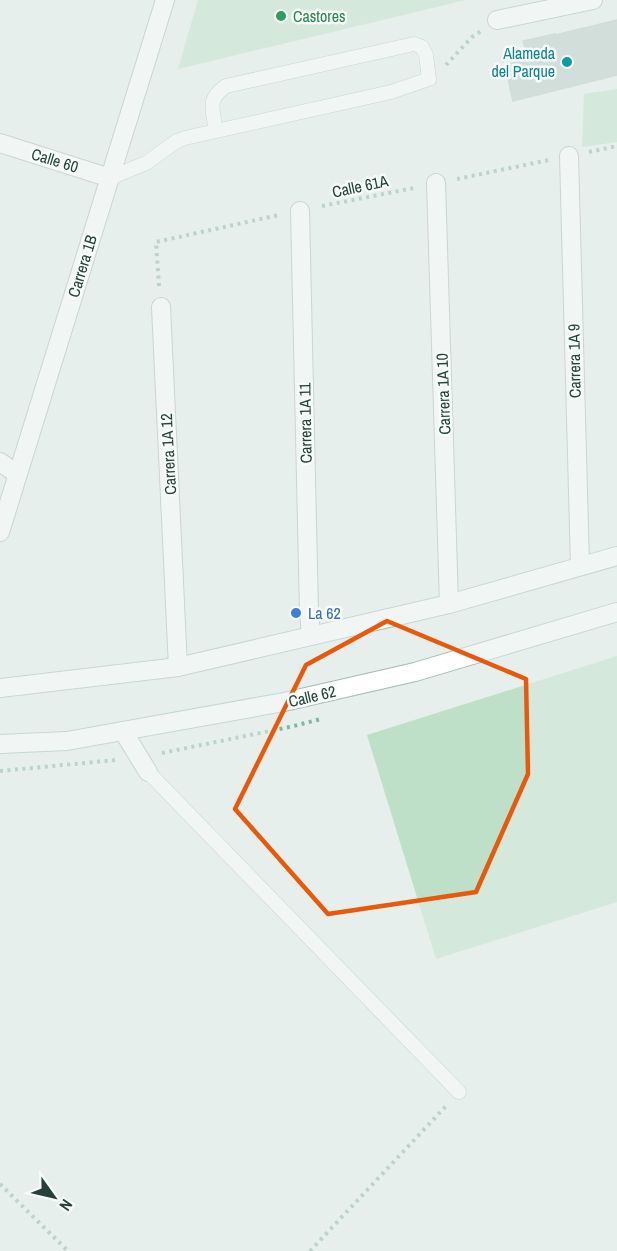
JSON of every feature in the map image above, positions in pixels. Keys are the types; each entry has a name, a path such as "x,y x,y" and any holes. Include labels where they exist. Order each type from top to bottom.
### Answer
{"street":[{"name":"Carrera 1B","path":"0,532 165,0"},
{"path":"497,20 593,0"},
{"name":"Calle 60","path":"0,143 110,177"},
{"name":"Carrera 1A 9","path":"569,156 580,566"},
{"name":"Carrera 1A 10","path":"436,183 449,604"},
{"name":"Carrera 1A 11","path":"300,211 311,635"},
{"name":"Carrera 1A 12","path":"161,308 178,666"},
{"path":"0,462 17,474"},
{"path":"0,688 178,666 449,604 617,556"},
{"name":"Calle 62","path":"0,744 67,741 284,702 415,672 617,612"},
{"path":"123,731 148,772"}],"lane":[{"path":"110,177 146,163 177,141 391,92 429,79 426,55 422,47 414,44 226,86 216,93 212,101 216,131"},
{"path":"148,772 459,1092"}],"path":[{"path":"429,79 450,62 472,37 497,20"},
{"name":"Calle 61A","path":"161,308 156,242 617,146"},
{"path":"310,1251 459,1092"},
{"path":"0,1184 68,1251"}],"highlighted area":[{"path":"387,621 526,679 528,774 476,892 328,914 235,809 306,665"}],"green space":[{"path":"198,0 466,0 178,69"},
{"path":"617,89 617,142 582,147 584,94"},
{"path":"617,656 617,902 436,959 367,735"}],"building":[{"name":"Alameda del Parque","path":"617,20 617,75 513,101 505,65 528,59 523,41"}],"place":[{"name":"Castores","path":"281,16"},
{"name":"Alameda del Parque","path":"567,62"},
{"name":"La 62","path":"296,613"}]}
